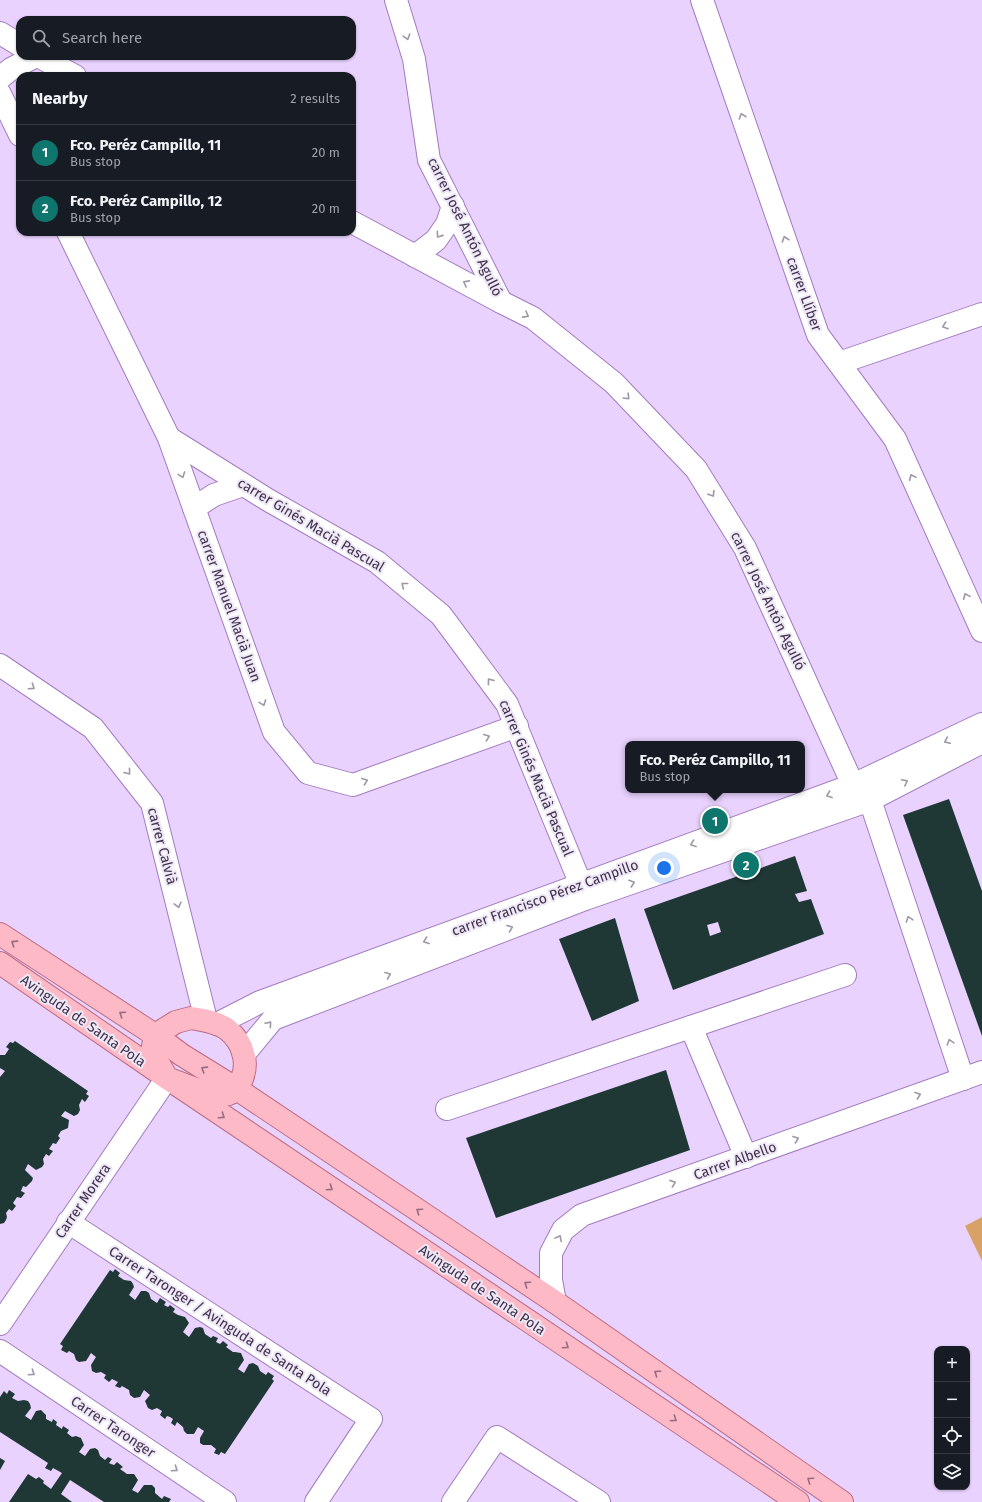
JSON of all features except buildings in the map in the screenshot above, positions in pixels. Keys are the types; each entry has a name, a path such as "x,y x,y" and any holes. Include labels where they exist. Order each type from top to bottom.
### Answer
{"main road":[{"name":"Avinguda de Santa Pola","path":"0,934 155,1035 182,1055 237,1089 555,1302 842,1502"},
{"name":"Avinguda de Santa Pola","path":"0,963 166,1078 798,1502"},
{"path":"155,1035 176,1022 191,1018 212,1022 228,1030 238,1040 244,1054 244,1074 237,1089"},
{"name":"Avinguda de Santa Pola","path":"155,1035 152,1052 166,1078 214,1095 226,1095 237,1089"}],"street":[{"name":"carrer José Antón Agulló","path":"396,0 414,59 429,160 501,302 533,318 614,383 696,469 745,548 853,785"},
{"name":"carrer Llíber","path":"702,0 818,335 895,439 982,631"},
{"path":"0,33 16,43"},
{"path":"0,78 11,69 29,60"},
{"path":"45,60 67,72"},
{"path":"0,94 16,127"},
{"path":"415,256 436,240 447,224 453,206"},
{"path":"356,224 501,302"},
{"name":"carrer Manuel Macià Juan","path":"70,236 169,438 274,732 308,773 353,785 517,726"},
{"path":"839,363 982,314"},
{"name":"carrer Ginés Macià Pascual","path":"169,438 243,485 377,562 441,615 508,704 583,892"},
{"path":"194,508 214,495 243,485"},
{"name":"carrer Calvià","path":"0,665 93,728 152,803 212,1022"},
{"name":"carrer Francisco Pérez Campillo","path":"244,1054 273,1019 583,892 853,785 982,724"},
{"name":"carrer Francisco Pérez Campillo","path":"212,1022 260,1002 583,892 870,800 982,742"},
{"path":"853,785 870,800 972,1076"},
{"path":"447,1109 845,975"},
{"path":"691,1027 746,1157"},
{"name":"Carrer Albello","path":"555,1302 551,1280 551,1253 563,1230 582,1215 972,1076"},
{"name":"Carrer Morera","path":"0,1324 166,1078"},
{"name":"Carrer Taronger / Avinguda de Santa Pola","path":"68,1222 371,1419 316,1502"},
{"name":"Carrer Taronger","path":"0,1351 225,1502"},
{"path":"453,1502 498,1437 599,1502"}],"shaded area":[{"path":"982,1217 982,1261 965,1226"}],"place":[{"name":"Fco. Peréz Campillo, 11","path":"715,821"},
{"name":"Fco. Peréz Campillo, 12","path":"746,865"}]}
